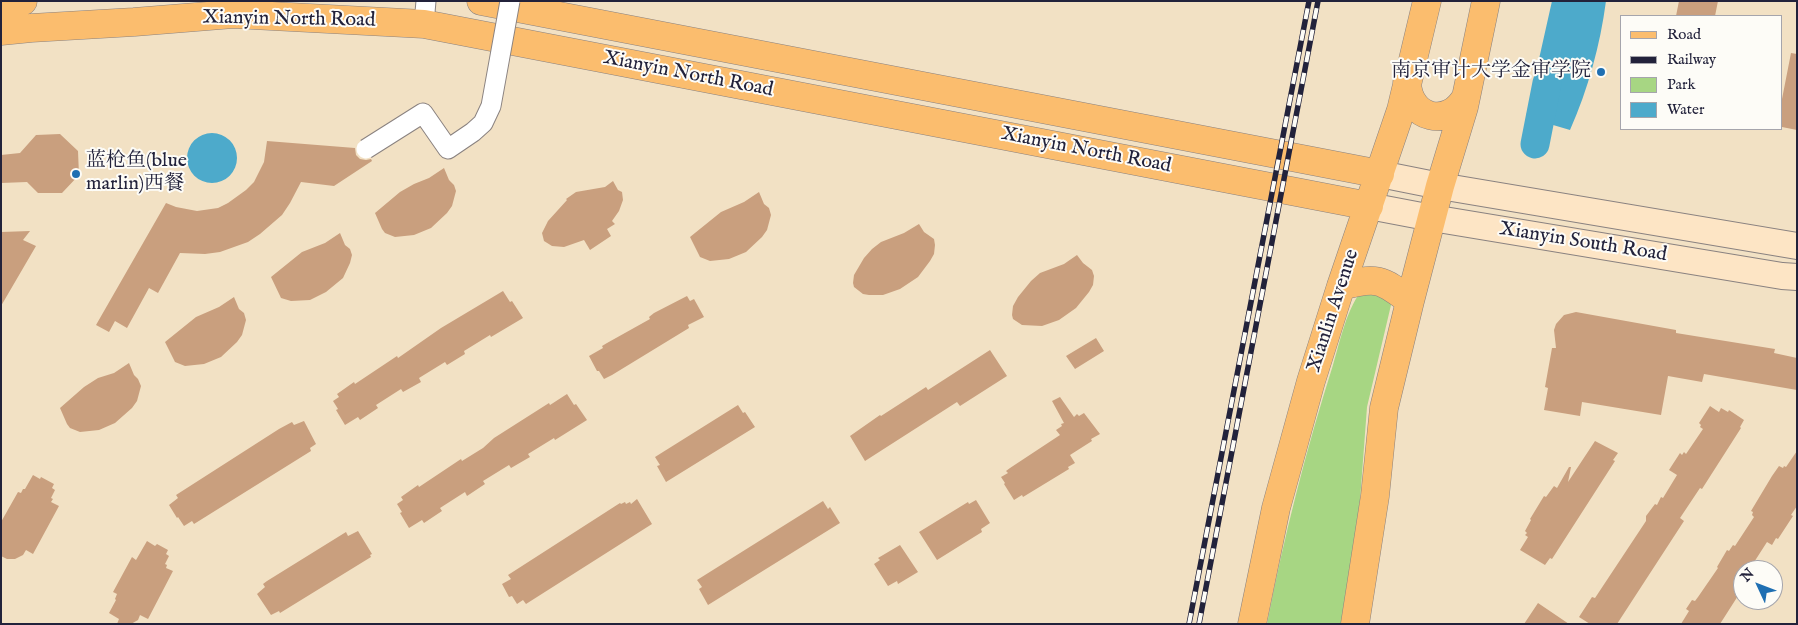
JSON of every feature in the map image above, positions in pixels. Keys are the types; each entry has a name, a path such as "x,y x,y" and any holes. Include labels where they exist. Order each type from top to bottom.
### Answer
{"main road":[{"path":"1,4 23,1"},
{"name":"Xianyin North Road","path":"481,1 1380,174"},
{"name":"Xianlin Avenue","path":"1252,624 1276,508 1311,381 1401,110 1427,1"},
{"path":"1355,624 1375,496 1384,408 1440,186 1466,97 1486,1"},
{"name":"Xianyin North Road","path":"1,31 233,14 425,13 1369,206"},
{"path":"1407,83 1410,99 1415,106 1428,115 1451,114 1466,97"},
{"path":"1341,286 1367,279 1389,285 1410,301"}],"street":[{"path":"366,149 422,112 448,149 483,123 491,106 510,1"},
{"name":"Xianyin South Road","path":"1380,174 1440,186 1797,246"},
{"name":"Xianyin South Road","path":"1369,206 1432,218 1797,277"}],"green space":[{"path":"1364,288 1388,297 1391,305 1367,407 1358,527 1342,624 1267,624 1288,526 1314,429 1345,325 1353,304"}],"water":[{"path":"1552,1 1606,1 1592,67 1570,130 1526,117"},
{"path":"207,133 217,133 230,140 237,153 237,163 230,176 217,183 207,183 198,179 191,172 187,163 187,153 191,144 198,137"}],"building":[{"path":"1679,1 1718,1 1715,15 1676,15"},
{"path":"1791,53 1797,54 1797,130 1783,127 1783,94"},
{"path":"60,134 78,151 79,175 62,193 38,193 27,182 1,183 1,155 20,153 36,135"},
{"path":"267,141 355,148 356,155 360,159 371,159 372,161 334,186 301,182 282,215 248,242 220,252 205,254 180,253 158,293 149,288 127,328 115,321 109,332 96,325 166,203 197,211 218,208 228,203 254,182 264,162"},
{"path":"444,168 456,191 452,206 447,213 431,228 414,235 395,237 385,233 375,213 400,192 429,178"},
{"path":"613,181 618,190 622,192 623,200 619,211 612,221 615,224 607,229 611,236 590,250 584,240 564,247 552,246 544,241 542,233 548,221 566,199 576,192 605,187"},
{"path":"759,192 771,215 767,230 762,237 746,252 729,259 710,261 700,257 690,237 721,212 744,202"},
{"path":"919,224 924,232 934,239 935,245 934,254 918,277 900,289 883,295 863,294 854,287 854,275 872,249 881,242 904,233"},
{"path":"30,231 23,240 36,246 1,306 1,232"},
{"path":"340,233 352,255 343,278 326,292 310,300 291,301 281,298 271,277 302,252 325,243"},
{"path":"1077,255 1092,270 1094,276 1093,285 1076,308 1059,320 1042,326 1022,325 1013,319 1013,306 1031,281 1040,273 1064,264"},
{"path":"503,291 523,318 464,351 465,354 447,365 445,362 419,378 421,382 403,392 401,389 376,405 378,408 360,420 358,417 345,425 333,401 339,397 337,394 397,356 398,358 441,328"},
{"path":"687,296 690,301 694,299 704,317 688,325 689,328 604,379 589,356 603,348 602,346 650,319 649,317 654,313"},
{"path":"234,297 246,320 242,335 237,342 221,357 204,364 185,366 175,362 165,342 196,317 219,307"},
{"path":"1576,312 1676,330 1676,333 1775,349 1774,353 1797,358 1797,390 1704,374 1702,382 1668,376 1661,415 1582,402 1580,416 1544,410 1548,388 1545,387 1552,348 1556,348 1554,330 1556,324 1564,315"},
{"path":"1096,338 1104,351 1075,369 1066,356"},
{"path":"990,350 1007,376 960,406 957,402 865,461 850,436 880,415 926,387 928,390"},
{"path":"129,363 141,386 137,401 132,408 115,423 99,430 80,432 70,428 60,408 84,387 98,378 114,373"},
{"path":"567,394 587,420 528,454 530,457 511,468 509,465 483,481 485,484 467,496 465,492 440,508 442,511 424,523 422,520 409,528 397,504 403,500 401,497 461,459 462,461 483,448 494,438 549,403 550,405"},
{"path":"1060,397 1074,417 1077,414 1079,416 1084,413 1100,434 1070,455 1075,463 1068,467 1069,469 1023,497 1022,495 1014,500 1001,477 1008,473 1006,471 1010,468 1060,435 1056,430 1064,423 1052,401"},
{"path":"738,405 755,427 666,482 657,466 660,465 655,457"},
{"path":"1710,406 1719,412 1721,408 1728,412 1729,410 1744,420 1741,428 1702,489 1700,488 1680,518 1684,521 1617,624 1590,624 1579,617 1592,597 1595,598 1597,595 1646,521 1646,516 1655,504 1657,505 1661,497 1663,498 1677,475 1669,470 1680,453 1682,455 1684,452 1686,454 1703,429 1699,423"},
{"path":"304,421 316,444 310,448 311,451 194,524 192,521 184,526 177,518 169,505 178,498 176,495 279,429 292,422 294,425"},
{"path":"1595,441 1618,453 1613,460 1615,461 1552,559 1550,558 1545,565 1520,550 1528,537 1525,535 1527,533 1525,531 1544,496 1546,497 1554,486 1557,488 1569,467 1571,467 1568,482"},
{"path":"1797,451 1797,506 1791,515 1793,516 1778,539 1776,538 1772,545 1767,542 1755,560 1733,560 1733,604 1720,624 1681,624 1689,611 1686,609 1692,600 1695,601 1698,597 1718,568 1727,550 1729,551 1733,545 1735,546 1754,517 1751,511 1772,476 1779,466 1786,467"},
{"path":"33,475 54,484 52,488 55,490 51,502 59,506 33,554 26,550 23,555 15,559 7,559 1,556 1,522 18,492 21,493 25,489"},
{"path":"637,499 652,524 526,604 523,600 517,604 512,596 509,597 502,584 511,579 508,575 620,503 625,502 626,504 630,502 631,504"},
{"path":"976,500 990,523 981,529 982,532 937,560 919,532 968,502 969,504"},
{"path":"823,501 828,509 830,507 840,523 708,605 699,589 702,587 697,580"},
{"path":"358,531 372,554 370,555 371,557 280,613 279,611 271,615 257,594 265,587 263,584 346,532 348,536"},
{"path":"147,541 168,550 166,554 169,556 165,564 167,565 166,568 173,571 148,619 140,615 138,620 131,624 117,624 119,619 109,613 116,600 117,594 113,592 132,557 136,560"},
{"path":"900,545 918,572 898,584 897,581 888,586 874,564 880,560 878,558"},
{"path":"1538,603 1569,624 1524,624"}],"waterway":[{"path":"1535,144 1547,83"}],"railway":[{"path":"1189,624 1309,1"},
{"path":"1199,624 1318,1"}],"place":[{"name":"南京审计大学金审学院","path":"1601,72"},
{"name":"蓝枪鱼(blue marlin)西餐","path":"76,174"}]}
